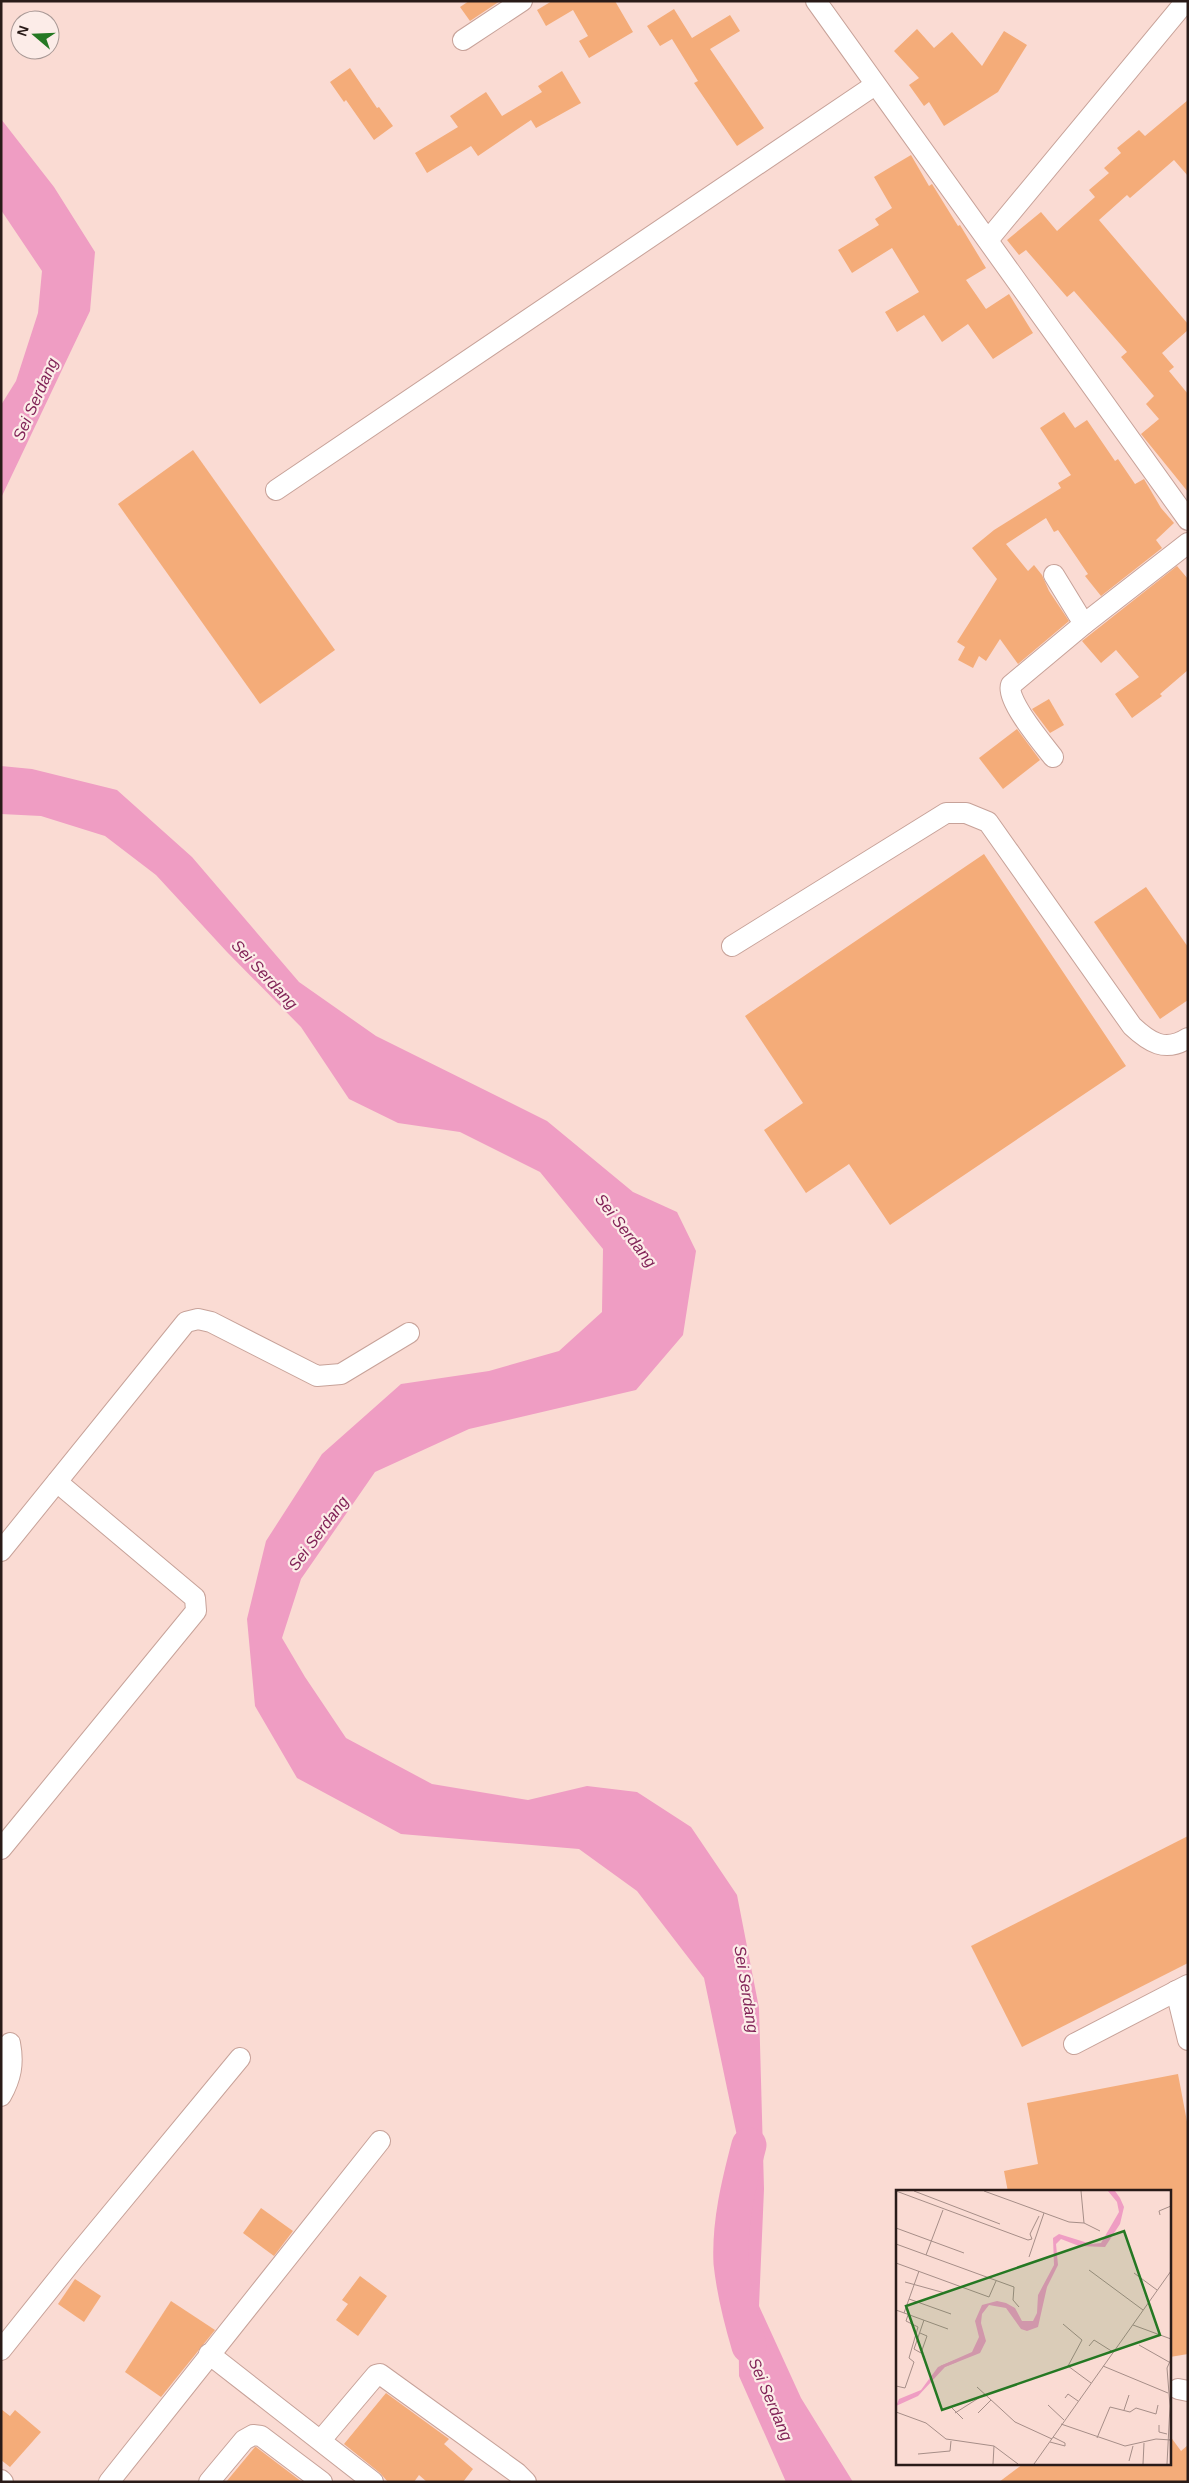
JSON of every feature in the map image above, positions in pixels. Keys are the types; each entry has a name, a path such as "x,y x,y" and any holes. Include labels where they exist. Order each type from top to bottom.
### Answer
{"street":[{"path":"463,40 522,1"},
{"path":"816,1 1188,520"},
{"path":"988,240 1186,1"},
{"path":"276,490 875,85"},
{"path":"1052,757 1010,695 1009,688 1017,678 1188,543"},
{"path":"1054,575 1084,624"},
{"path":"732,946 946,813 966,813 988,822 1132,1026 1151,1042 1165,1045 1180,1044 1188,1038"},
{"path":"1,1551 186,1322 198,1319 210,1322 317,1376 341,1374 408,1333"},
{"path":"1,1849 196,1611 195,1598 57,1482"},
{"path":"1074,2044 1182,1989 1188,2040"},
{"path":"1,2096 12,2071 13,2059 10,2044"},
{"path":"1,2350 240,2058"},
{"path":"108,2482 380,2141"},
{"path":"210,2354 373,2482"},
{"path":"321,2440 376,2375 380,2374 517,2473 526,2482"},
{"path":"209,2482 244,2440 253,2435 261,2436 322,2482"}],"water":[{"path":"1,119 54,187 95,252 90,311 1,498 1,405 16,381 38,313 42,271 1,210"},
{"path":"1,766 32,769 117,790 192,857 299,982 376,1036 547,1121 633,1192 677,1212 696,1251 683,1335 636,1390 469,1429 375,1472 301,1579 282,1638 305,1677 346,1738 432,1784 528,1800 587,1786 637,1792 691,1827 737,1895 759,2008 764,2189 759,2306 801,2398 853,2482 786,2482 739,2376 737,2136 704,1978 637,1891 579,1849 401,1834 297,1778 255,1706 247,1619 266,1541 322,1454 401,1384 489,1371 559,1351 602,1312 603,1249 540,1172 460,1132 398,1123 349,1099 301,1027 227,952 156,875 105,836 41,816 1,814"}],"building":[{"path":"469,1 500,1 470,21 460,7"},
{"path":"552,1 615,1 633,32 589,58 579,41 588,36 573,10 546,26 537,10"},
{"path":"674,9 692,38 730,15 740,31 710,49 764,128 737,146 694,83 698,81 672,39 660,46 647,26"},
{"path":"917,29 934,48 952,32 982,66 1004,31 1027,45 998,92 944,126 929,102 924,106 909,85 919,78 894,51"},
{"path":"350,68 377,108 379,107 393,126 374,140 346,100 344,102 330,82"},
{"path":"562,71 581,103 536,128 531,120 478,156 471,146 427,173 415,153 458,127 450,116 486,92 502,116 542,92 538,86"},
{"path":"1188,100 1188,176 1174,160 1130,198 1127,195 1099,220 1188,324 1188,330 1162,353 1174,367 1169,371 1188,394 1188,492 1141,434 1159,419 1146,404 1154,396 1121,357 1127,352 1074,291 1067,297 1026,250 1019,255 1007,240 1041,212 1057,231 1095,197 1089,190 1109,173 1104,168 1121,153 1117,148 1139,130 1145,136"},
{"path":"911,155 929,186 932,184 986,268 966,280 986,309 1009,294 1033,333 993,359 968,324 942,342 924,315 897,332 885,312 919,292 892,248 852,273 838,250 879,225 875,219 892,208 874,177"},
{"path":"1064,412 1075,428 1087,420 1115,461 1118,459 1135,484 1144,479 1161,508 1174,523 1156,540 1162,548 1101,596 1085,576 1088,574 1058,530 1054,532 1046,518 1006,544 1028,571 1034,565 1069,621 1018,664 1000,639 986,661 979,656 973,668 958,660 965,647 957,642 997,579 972,548 994,530 1061,488 1058,483 1071,475 1040,428"},
{"path":"193,450 335,650 260,704 118,504"},
{"path":"1177,566 1188,579 1188,670 1160,694 1162,696 1132,718 1115,694 1139,677 1116,650 1101,663 1082,641"},
{"path":"1049,699 1064,725 1050,733 1032,709"},
{"path":"1017,729 1040,760 1003,789 979,758"},
{"path":"984,854 1126,1066 890,1225 849,1164 806,1193 764,1130 803,1103 745,1016"},
{"path":"1146,887 1188,947 1188,1000 1160,1019 1094,922"},
{"path":"1188,1836 1188,1963 1022,2047 971,1946"},
{"path":"1178,2074 1188,2127 1188,2354 1172,2357 1172,2190 1008,2190 1004,2171 1038,2164 1027,2103"},
{"path":"261,2208 293,2231 274,2256 243,2233"},
{"path":"360,2276 387,2296 358,2336 336,2320 348,2304 342,2300"},
{"path":"75,2279 101,2296 84,2322 58,2304"},
{"path":"171,2301 215,2330 161,2397 125,2372"},
{"path":"386,2393 449,2439 444,2444 473,2469 463,2482 427,2482 419,2475 414,2482 388,2482 380,2473 344,2444"},
{"path":"1,2409 10,2416 15,2410 41,2432 10,2467 1,2460"},
{"path":"1172,2439 1181,2451 1188,2445 1188,2482 999,2482 1020,2466 1172,2466"},
{"path":"256,2447 302,2482 226,2482"}],"waterway":[{"name":"Sei Serdang","path":"749,2145 736,2203 731,2248 734,2284 749,2346"}]}
